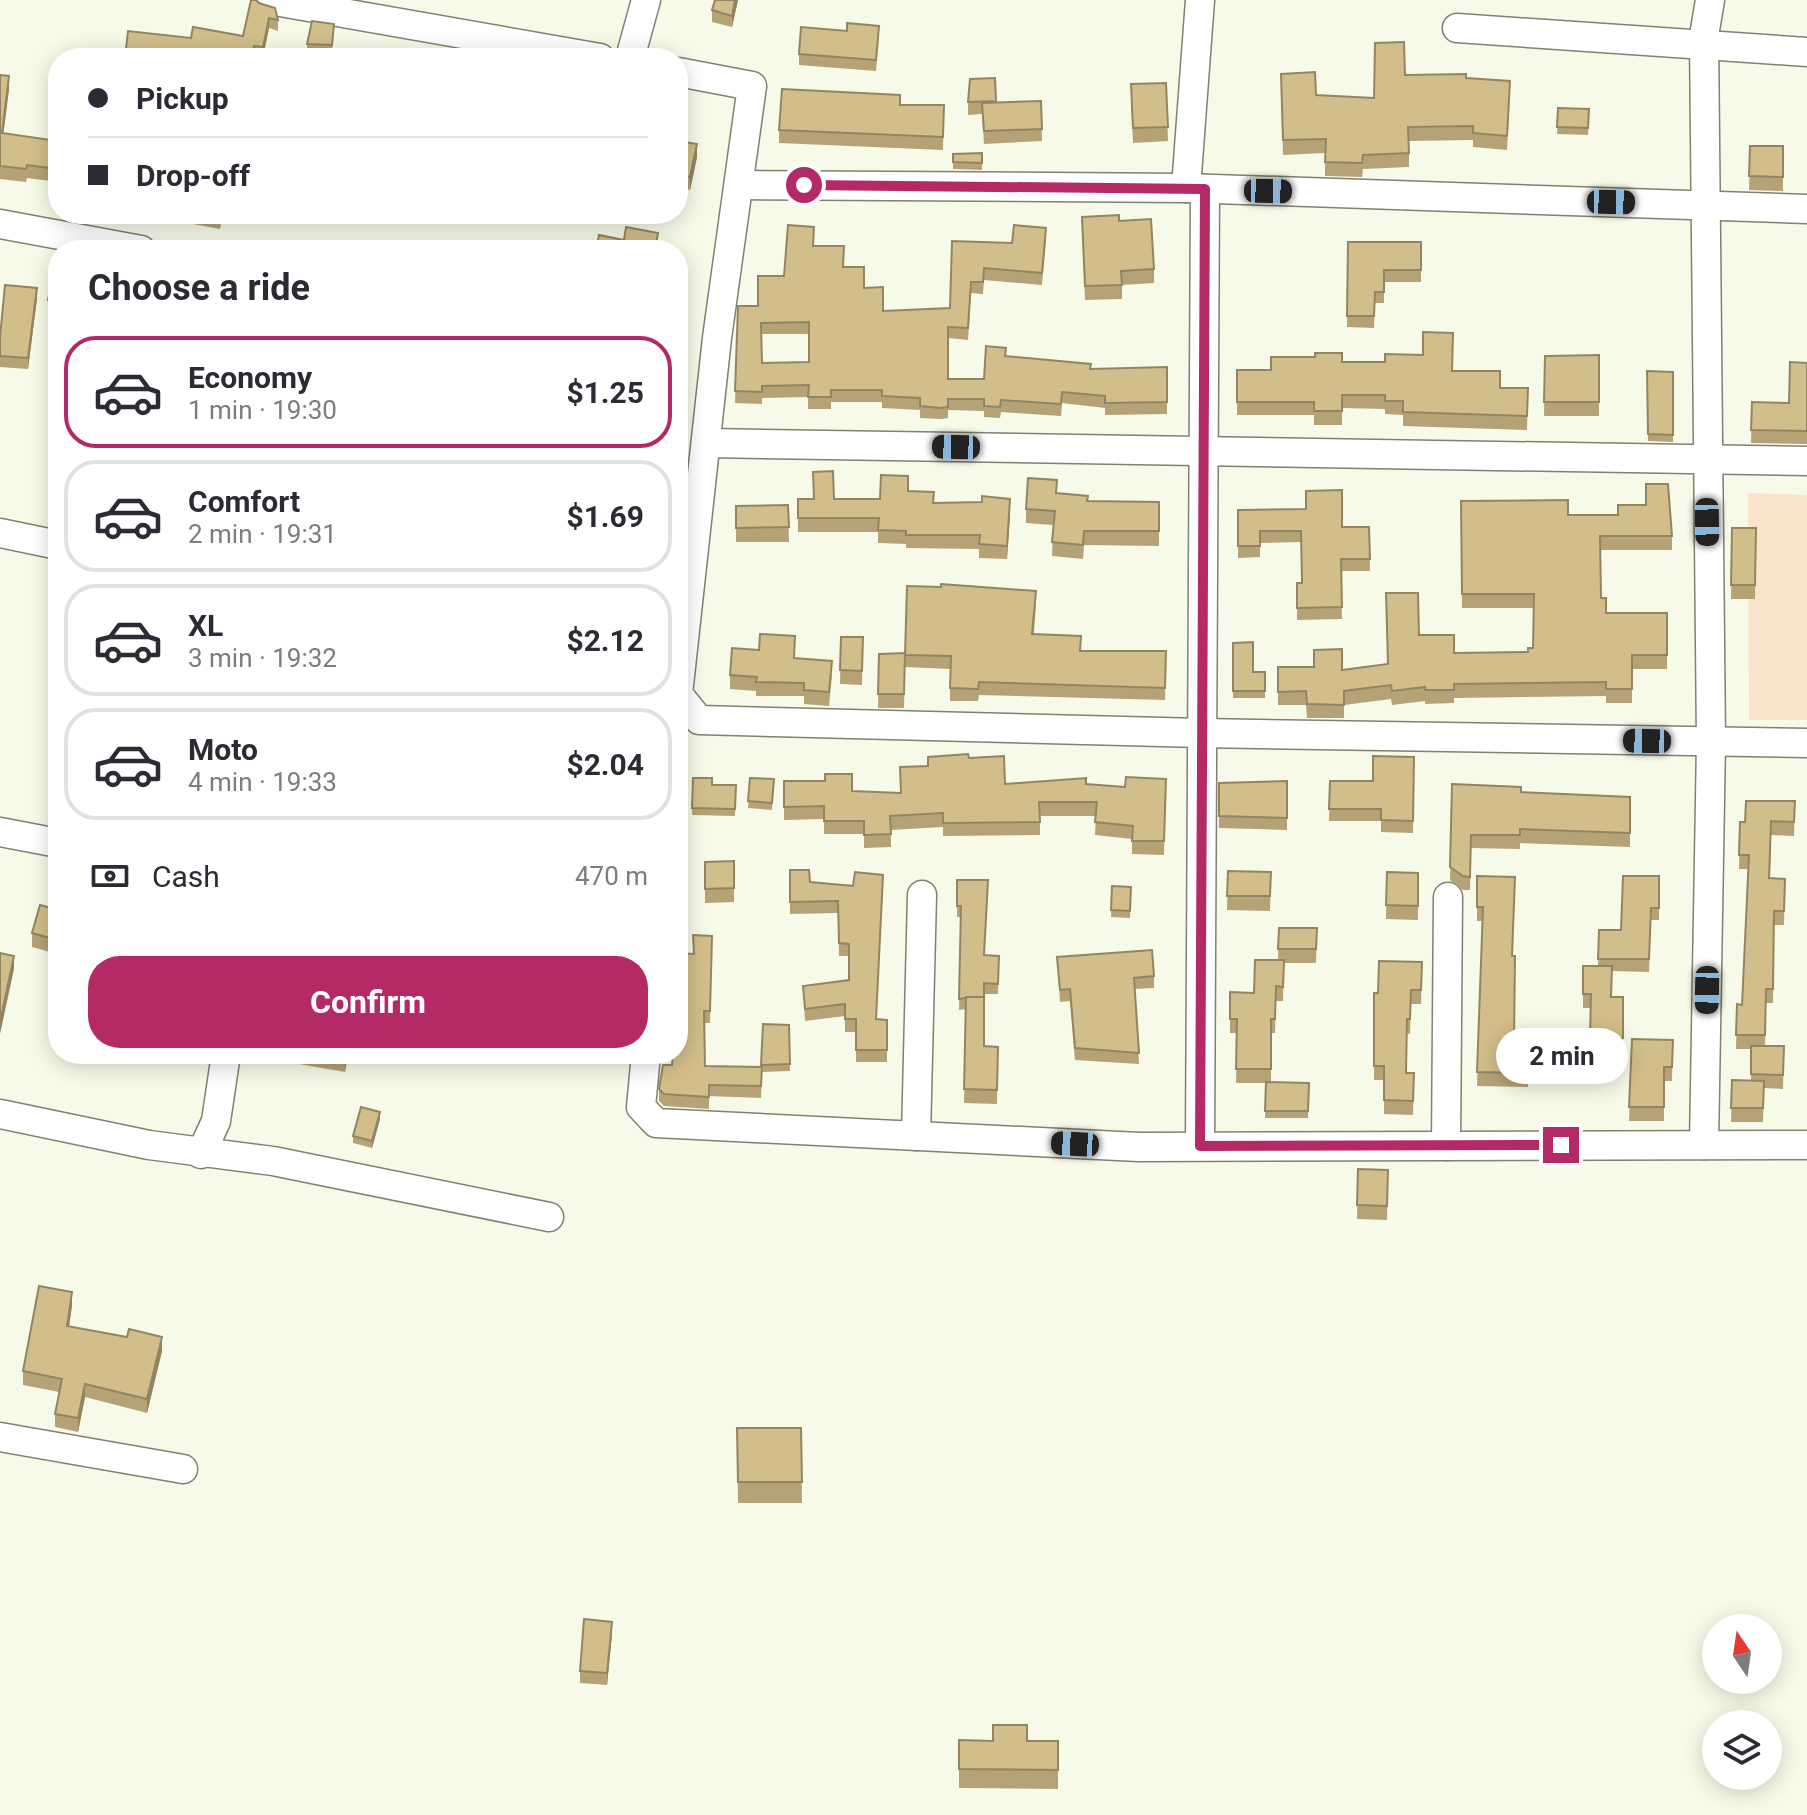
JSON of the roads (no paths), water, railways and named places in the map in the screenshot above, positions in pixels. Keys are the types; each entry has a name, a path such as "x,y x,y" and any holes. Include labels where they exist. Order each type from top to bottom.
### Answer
{"street":[{"path":"269,0 543,48"},
{"path":"633,48 646,0"},
{"path":"1200,0 1196,189 1203,451 1200,1146"},
{"path":"1704,1145 1711,742 1704,45 1710,0"},
{"path":"1457,28 1807,52"},
{"path":"688,74 752,86 717,338 688,611"},
{"path":"740,185 1196,189 1807,209"},
{"path":"0,224 87,240"},
{"path":"708,443 1807,461"},
{"path":"0,533 48,543"},
{"path":"688,707 699,720 1201,733 1807,743"},
{"path":"0,832 48,841"},
{"path":"916,1136 922,895"},
{"path":"1446,1146 1448,897"},
{"path":"201,1154 216,1121 225,1064"},
{"path":"645,1064 641,1107 656,1123 1200,1146 1807,1145"},
{"path":"0,1114 201,1154 273,1161 549,1217"},
{"path":"0,1437 183,1469"}]}
